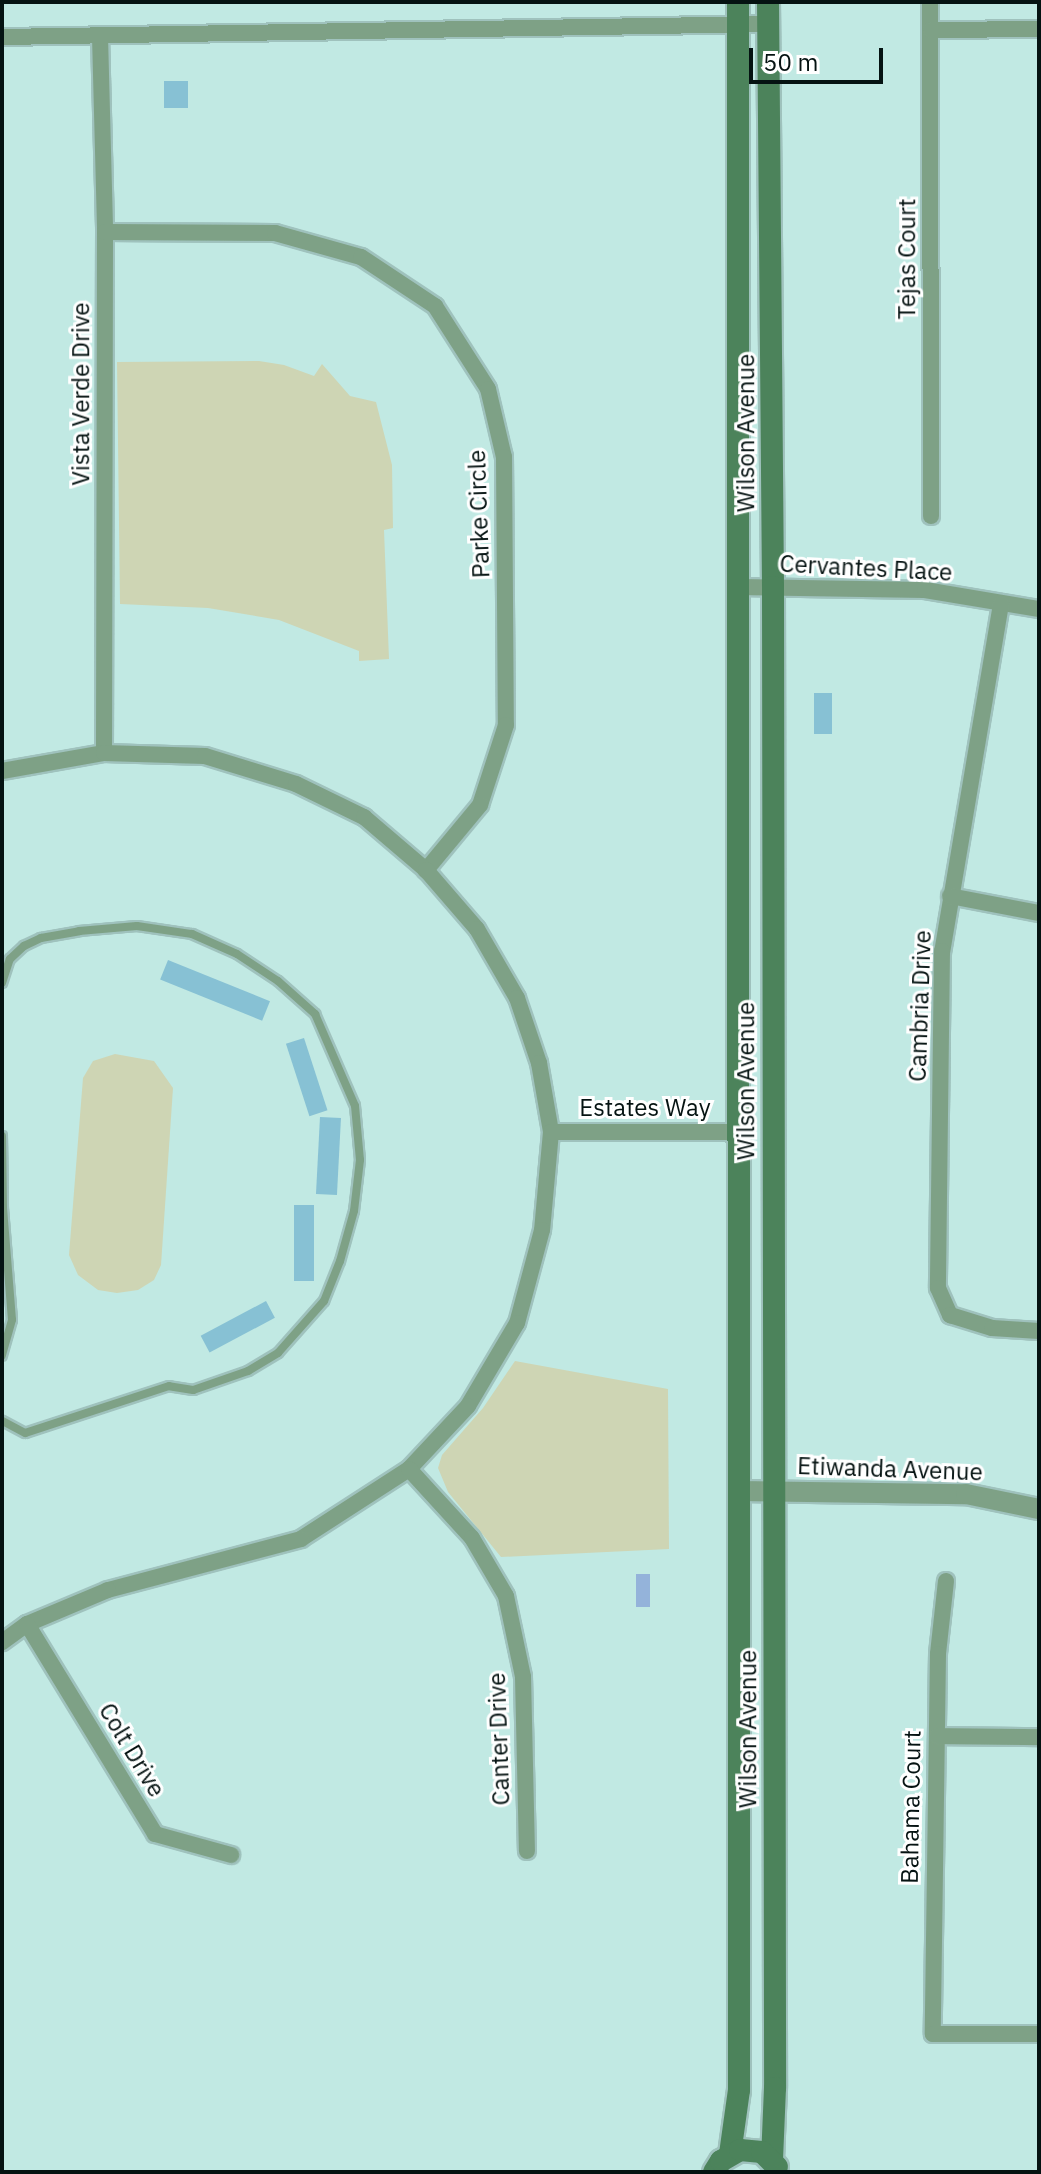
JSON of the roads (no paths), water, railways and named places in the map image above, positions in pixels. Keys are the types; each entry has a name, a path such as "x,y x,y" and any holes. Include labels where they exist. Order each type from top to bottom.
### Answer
{"main road":[{"name":"Wilson Avenue","path":"716,2167 739,2090 738,13"},
{"name":"Wilson Avenue","path":"768,13 773,587 776,2166"},
{"path":"716,2167 752,2149 776,2166"}],"street":[{"name":"Tejas Court","path":"930,2 931,516"},
{"path":"2,37 768,13"},
{"path":"931,30 1039,29"},
{"name":"Vista Verde Drive","path":"100,36 105,232 104,753"},
{"name":"Parke Circle","path":"105,232 275,233 361,257 435,306 488,389 504,449 506,725 480,805 426,870"},
{"name":"Cervantes Place","path":"738,587 925,590 1039,609"},
{"name":"Cambria Drive","path":"1001,604 942,951 938,1288 950,1315 992,1328 1039,1331"},
{"path":"2,771 104,753 205,756 296,784 364,817 426,870 477,929 517,998 539,1063 551,1132 542,1230 517,1323 468,1406 409,1469 301,1539 108,1590 27,1624 2,1642"},
{"path":"950,896 1039,913"},
{"name":"Estates Way","path":"551,1132 739,1132"},
{"name":"Canter Drive","path":"409,1469 472,1538 506,1596 523,1677 527,1851"},
{"name":"Etiwanda Avenue","path":"739,1491 966,1494 1039,1509"},
{"name":"Bahama Court","path":"946,1581 938,1654 933,2034 1039,2034"},
{"name":"Colt Drive","path":"27,1624 155,1834 231,1855"},
{"path":"937,1736 1039,1737"}],"lane":[{"path":"2,983 10,959 24,946 41,938 79,931 137,926 192,934 237,954 278,981 315,1014 355,1106 360,1160 354,1211 340,1261 324,1301 278,1353 248,1371 193,1390 169,1386 25,1433 2,1421"},
{"path":"2,1136 12,1320 2,1356"}],"water":[{"path":"636,1574 650,1574 650,1607 636,1607"}]}
